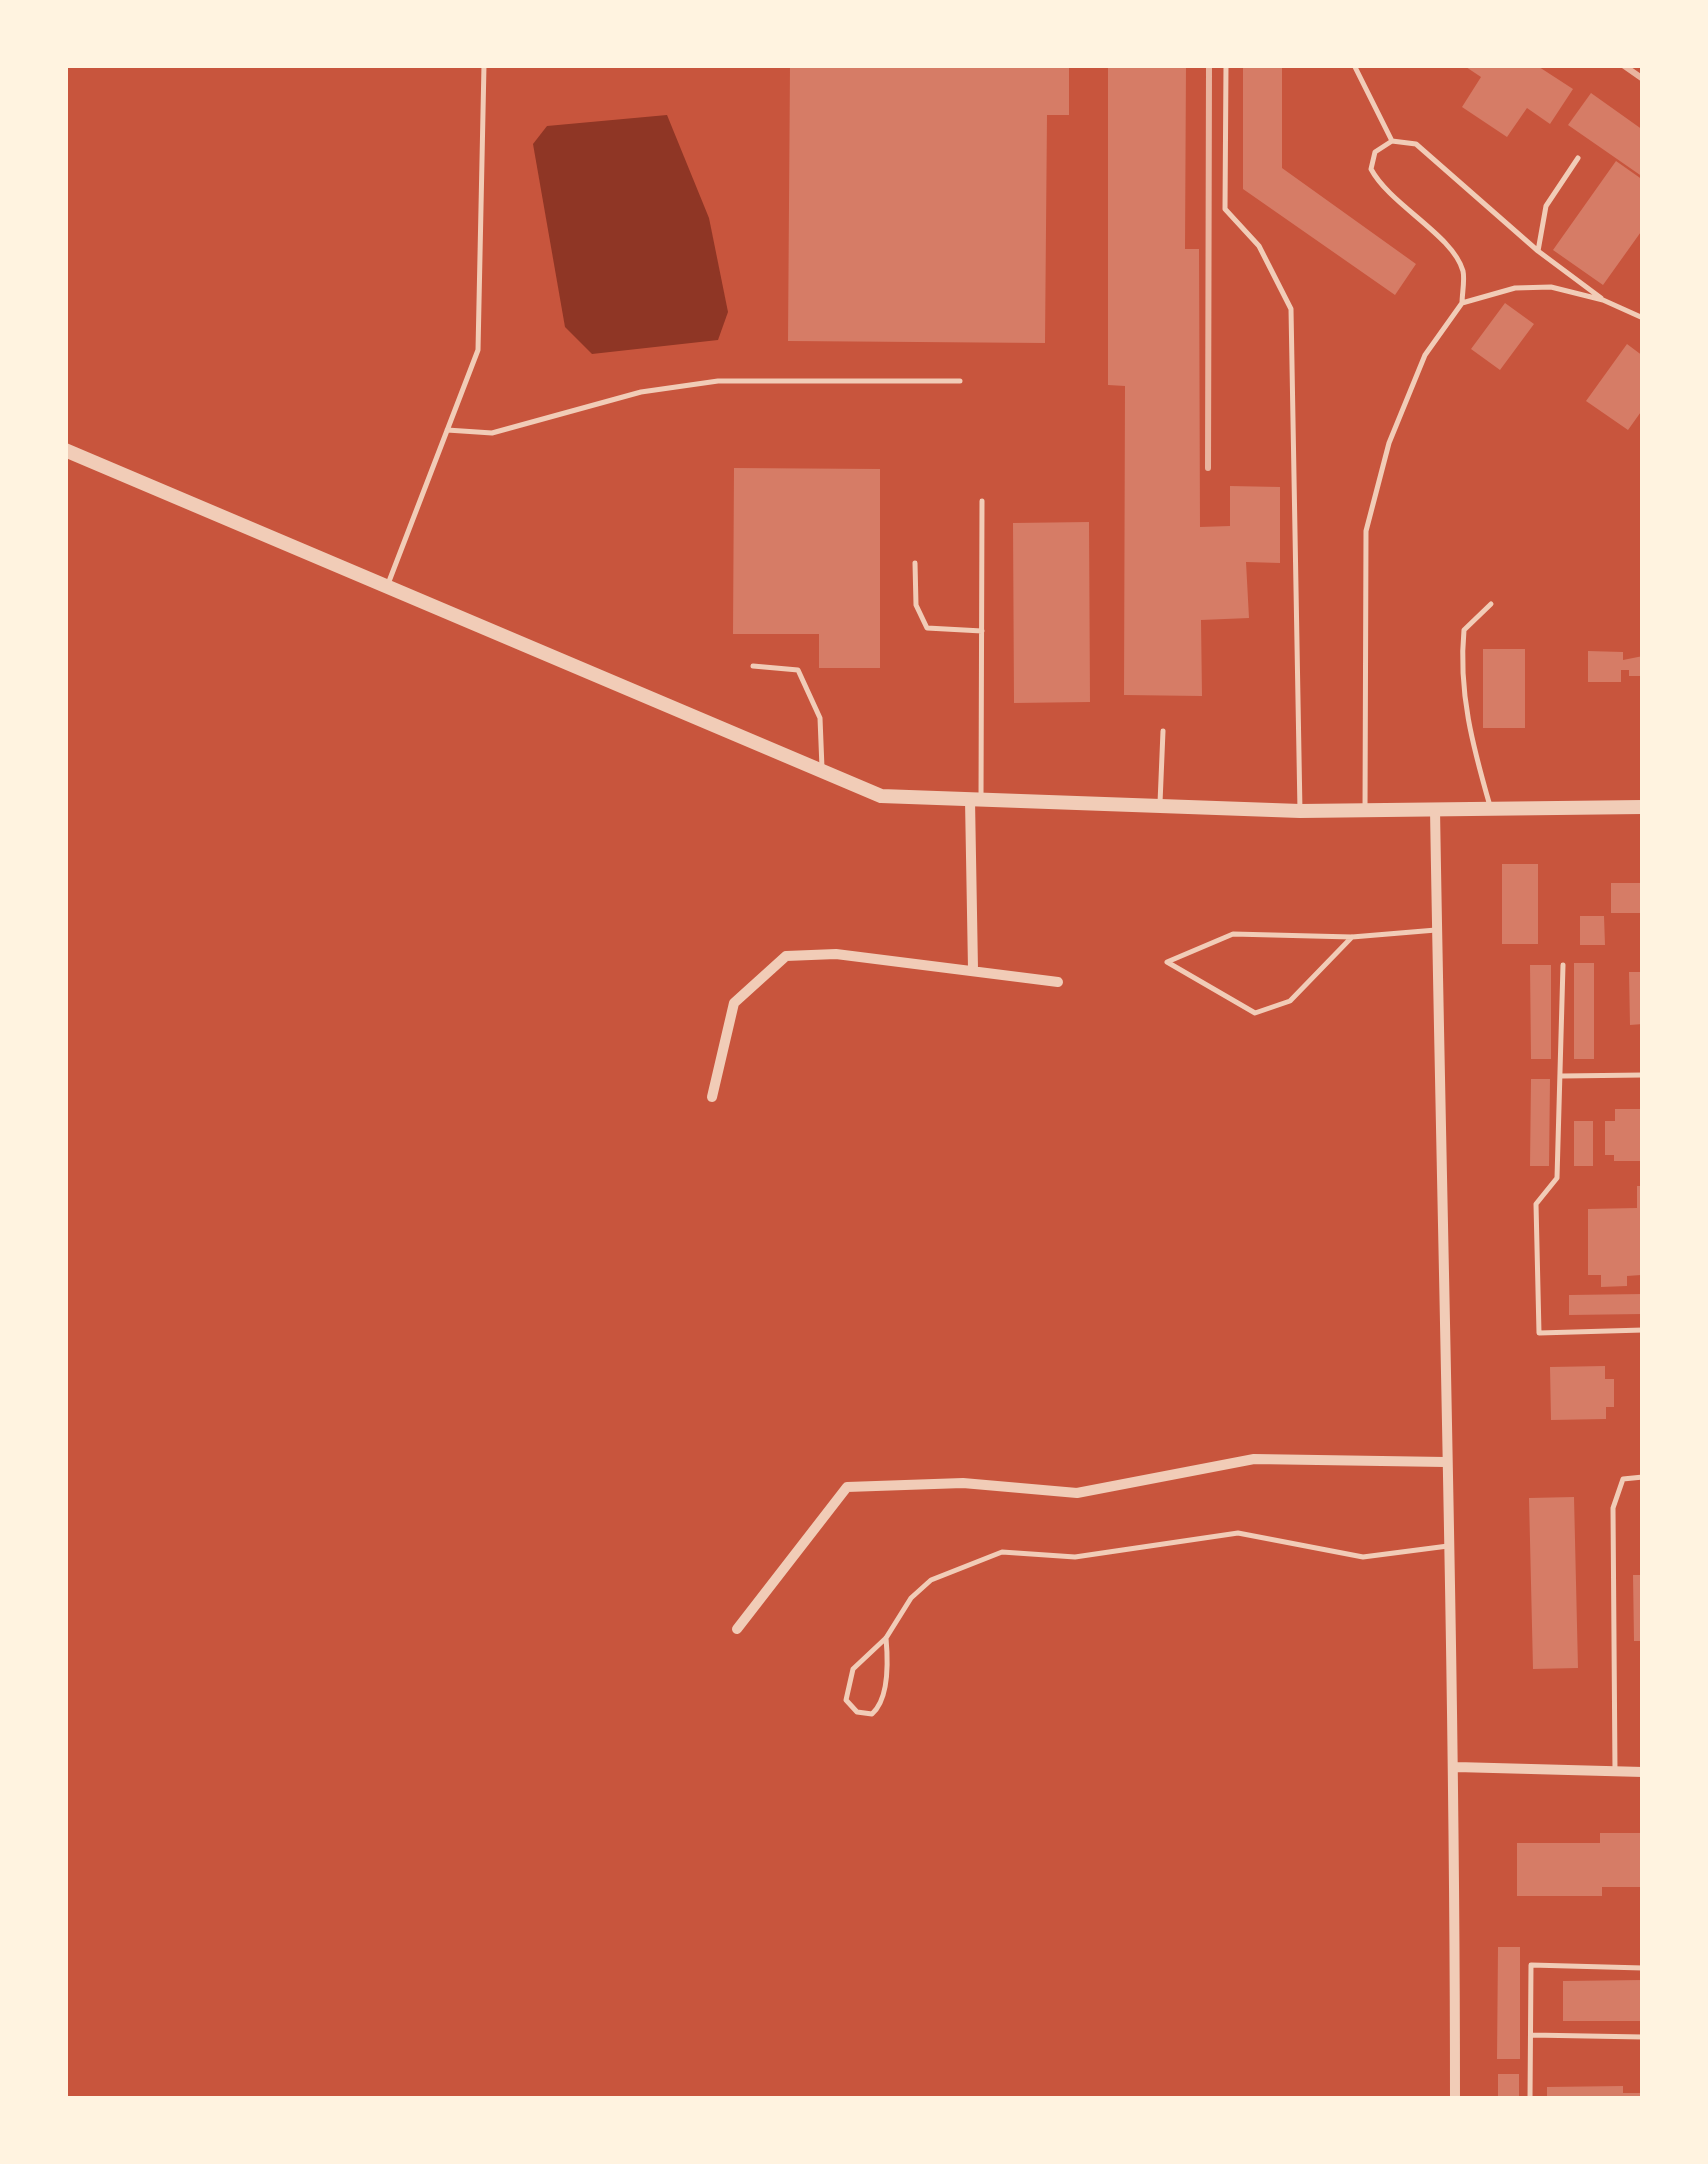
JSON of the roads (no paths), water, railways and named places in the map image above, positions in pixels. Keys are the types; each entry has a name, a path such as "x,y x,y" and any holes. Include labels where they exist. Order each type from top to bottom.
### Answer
{"street":[{"path":"65,450 881,796 1300,810 1643,807"},
{"path":"973,969 975,801"},
{"path":"1435,809 1445,1462 1456,1766 1455,2099"},
{"path":"712,1098 734,1003 786,956 836,954 1058,982"},
{"path":"737,1629 847,1487 963,1484 1077,1493 1254,1460 1445,1462"},
{"path":"1456,1766 1643,1772"}],"lane":[{"path":"387,587 478,350 484,65"},
{"path":"1226,65 1225,209 1259,246 1291,309 1300,810"},
{"path":"1354,65 1392,141"},
{"path":"1364,810 1366,531 1388,443 1418,373 1462,303 1462,271 1450,250 1382,189 1370,168 1376,152 1392,141 1416,144 1538,250 1603,300"},
{"path":"1538,250 1546,206 1578,158"},
{"path":"1462,303 1515,288 1551,287 1603,300 1643,318"},
{"path":"446,430 492,433 641,392 718,382 960,381"},
{"path":"975,801 982,630 982,501"},
{"path":"914,563 916,605 927,628 982,630"},
{"path":"1490,809 1465,716 1462,650 1464,630 1491,604"},
{"path":"754,666 798,670 820,718 822,771"},
{"path":"1160,804 1164,731"},
{"path":"1352,937 1290,1000 1255,1013 1167,962 1232,934 1352,937 1437,930"},
{"path":"1564,965 1558,1178 1536,1204 1539,1333 1643,1330"},
{"path":"1562,1076 1643,1076"},
{"path":"1615,1771 1613,1508 1623,1478 1643,1477"},
{"path":"886,1638 885,1684 878,1708 872,1714 857,1712 846,1700 846,1685 853,1668 886,1638 898,1615 930,1580 1002,1552 1075,1557 1238,1533 1363,1557 1400,1556 1448,1546"},
{"path":"1530,2099 1531,1965 1643,1968"},
{"path":"1530,2036 1643,2036"}],"railway":[{"path":"1208,468 1209,65"},
{"path":"1623,65 1643,79"}]}
